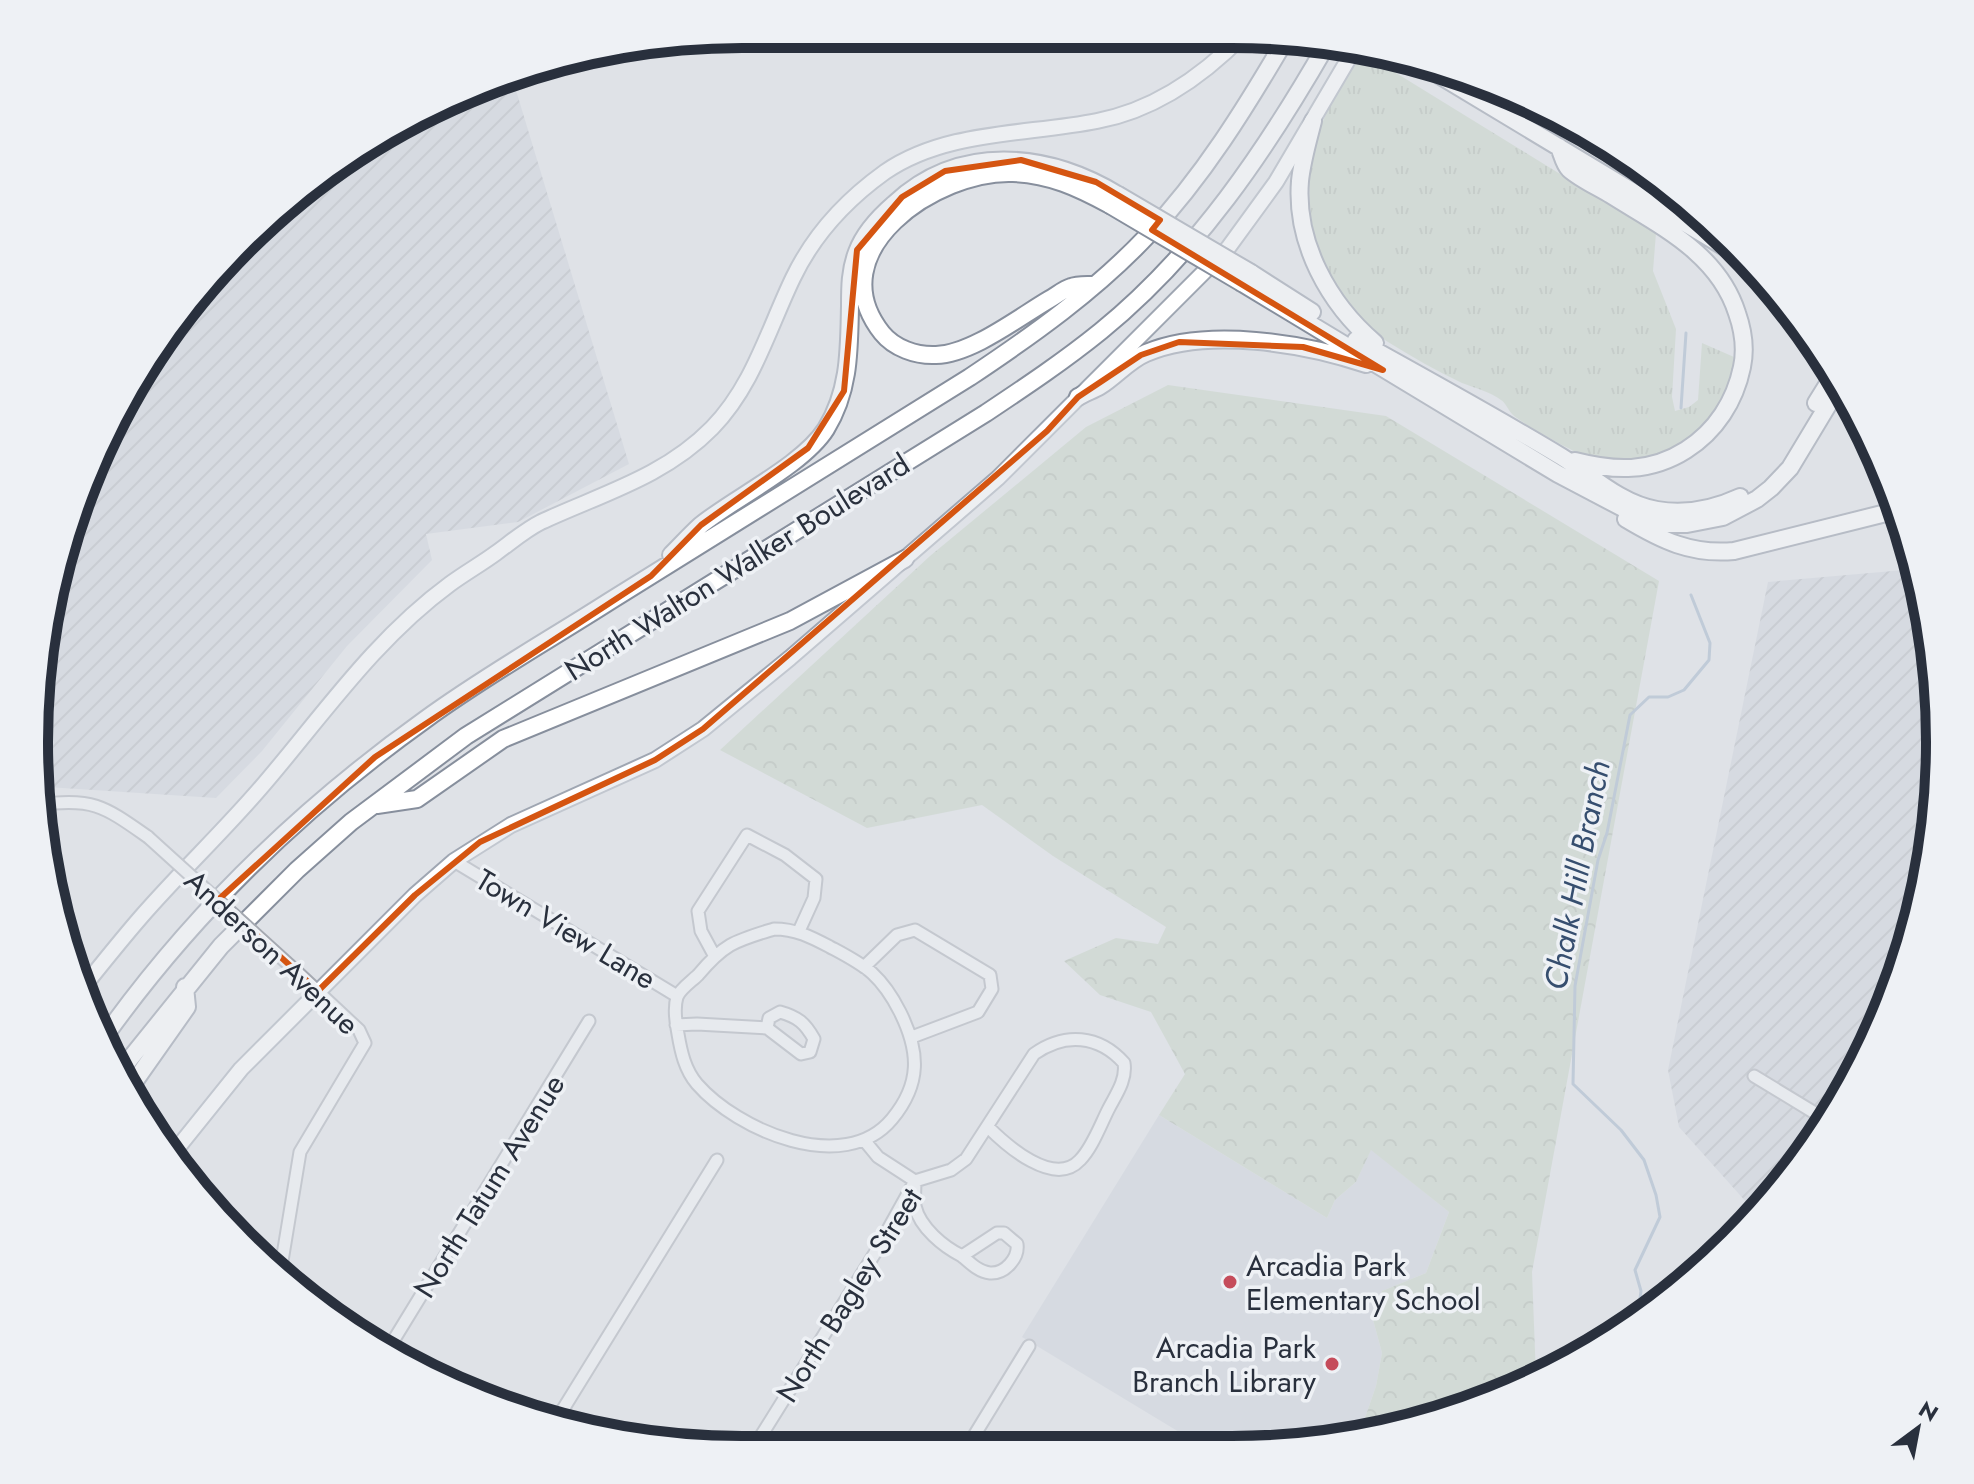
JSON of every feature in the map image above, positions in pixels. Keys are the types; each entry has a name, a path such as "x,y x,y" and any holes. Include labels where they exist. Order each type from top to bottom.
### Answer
{"highway":[{"name":"North Walton Walker Boulevard","path":"111,1029 161,963 263,853 324,797 428,718 970,377 1096,285 1147,236 1189,187 1228,134 1280,49"},
{"name":"North Walton Walker Boulevard","path":"127,1062 221,946 297,870 373,806 466,736 986,413 1102,330 1156,281 1202,231 1289,111 1321,54"},
{"path":"1451,84 1566,157 1710,239"},
{"path":"1313,121 1300,181 1303,229 1308,247 1318,270 1350,320 1387,364"},
{"path":"1562,467 1632,469 1657,465 1676,457 1711,430 1723,414 1740,379 1744,359 1738,314 1714,270 1679,238 1566,157"},
{"path":"651,576 701,525 767,480 824,433 844,391 848,365 850,274 857,250 870,229 902,197 945,171 995,160 1047,164 1096,182 1114,200"},
{"path":"1096,285 1072,286 979,341 937,356 902,349 887,339 871,319 863,289 871,255 894,222 912,205 935,191 959,181 1010,172 1060,180 1114,200 1246,278 1353,348 1387,364 1562,467 1654,510 1695,511 1728,503 1752,490 1796,448 1833,395"},
{"path":"1078,397 1100,386 1141,355 1179,342 1200,340 1303,347 1387,364"},
{"path":"1796,448 1828,386"},
{"path":"1562,467 1590,497 1658,539 1696,551 1734,551 1887,513"},
{"path":"373,806 417,799 503,739 790,621 905,559"},
{"path":"136,1079 187,1007 185,987"}],"main road":[{"path":"90,979 143,915 215,840 350,678 394,631 449,585 536,524 642,479 675,460 712,428 734,402 752,373 793,279 816,238 862,189 889,169 951,144 1090,123 1132,111 1192,81 1229,48"},
{"path":"178,1147 241,1069 415,895 454,861 511,825 655,760 703,729 767,678 998,478 1228,248 1276,182 1349,58"}],"street":[{"name":"Anderson Avenue","path":"51,804 96,804 148,837 359,1030 365,1043 300,1152 282,1262"},
{"path":"714,955 701,931 698,911 747,835 785,855 816,879 814,898 799,931"},
{"name":"Town View Lane","path":"454,861 677,996"},
{"path":"774,929 799,931 864,967 886,987 912,1037 915,1062 905,1103 888,1124 864,1140 837,1144 793,1141 754,1128 695,1083 686,1068 676,1025 677,996 714,955 738,939 774,929"},
{"path":"864,967 897,935 915,930 990,975 992,989 978,1012 912,1037"},
{"name":"North Tatum Avenue","path":"393,1342 589,1021"},
{"path":"676,1025 767,1028"},
{"name":"North Bagley Street","path":"761,1436 875,1253 915,1181 951,1170 966,1159 1034,1054 1064,1039 1085,1039 1113,1051 1124,1063 1123,1081 1100,1127 1080,1160 1070,1166 1043,1166 1029,1160 1014,1152 988,1127"},
{"path":"1754,1076 1817,1114"},
{"path":"864,1140 878,1157 915,1181 915,1208 947,1249 990,1273 1011,1264 1018,1249 1013,1238 997,1233 962,1256"},
{"path":"561,1412 717,1160"},
{"path":"974,1436 1029,1346"}],"highlighted area":[{"path":"1021,160 1096,182 1160,220 1152,230 1383,370 1303,347 1179,342 1141,355 1078,397 1047,431 703,729 655,760 480,842 415,895 318,991 218,900 375,757 651,576 701,525 808,448 844,391 857,250 902,197 945,171"}],"shaded area":[{"path":"515,87 629,464 518,522 426,534 432,560 347,646 262,751 216,798 49,787 49,697 61,607 85,519 101,476 141,395 165,356 220,284 251,251 284,220 356,165 435,120"},
{"path":"1904,570 1913,607 1925,697 1925,787 1913,877 1889,965 1873,1008 1833,1089 1809,1128 1747,1207 1679,1127 1668,1070 1768,582"},
{"name":"Arcadia Park Elementary School","path":"1159,1115 1327,1218 1335,1200 1356,1182 1371,1149 1449,1212 1426,1273 1382,1291 1372,1316 1382,1353 1376,1386 1363,1424 1277,1435 1186,1436 1022,1337"}],"green space":[{"path":"1358,59 1383,65 1656,233 1653,271 1676,329 1672,397 1675,411 1689,407 1698,400 1702,343 1734,357 1728,384 1717,408 1701,428 1682,444 1659,456 1634,461 1607,461 1580,454 1517,418 1497,397 1425,364 1364,323 1344,300 1328,274 1317,246 1311,216 1309,185 1313,155 1321,126"},
{"path":"1168,385 1386,416 1659,581 1532,1272 1536,1366 1498,1383 1412,1412 1363,1424 1376,1386 1382,1353 1372,1316 1382,1291 1426,1273 1449,1212 1371,1150 1356,1182 1335,1200 1327,1218 1159,1115 1185,1074 1151,1012 1100,995 1064,961 1116,938 1158,944 1166,927 1053,856 982,805 867,828 720,750 930,556 1086,427"}],"waterway":[{"name":"Chalk Hill Branch","path":"1681,408 1686,333"},
{"name":"Chalk Hill Branch","path":"1639,1304 1641,1291 1635,1270 1660,1217 1656,1195 1644,1160 1621,1130 1573,1084 1575,986 1598,860 1607,833 1630,715 1649,697 1668,697 1684,690 1709,660 1710,643 1691,595"}],"place":[{"name":"Arcadia Park Elementary School","path":"1230,1282"},
{"name":"Arcadia Park Branch Library","path":"1332,1364"}]}
